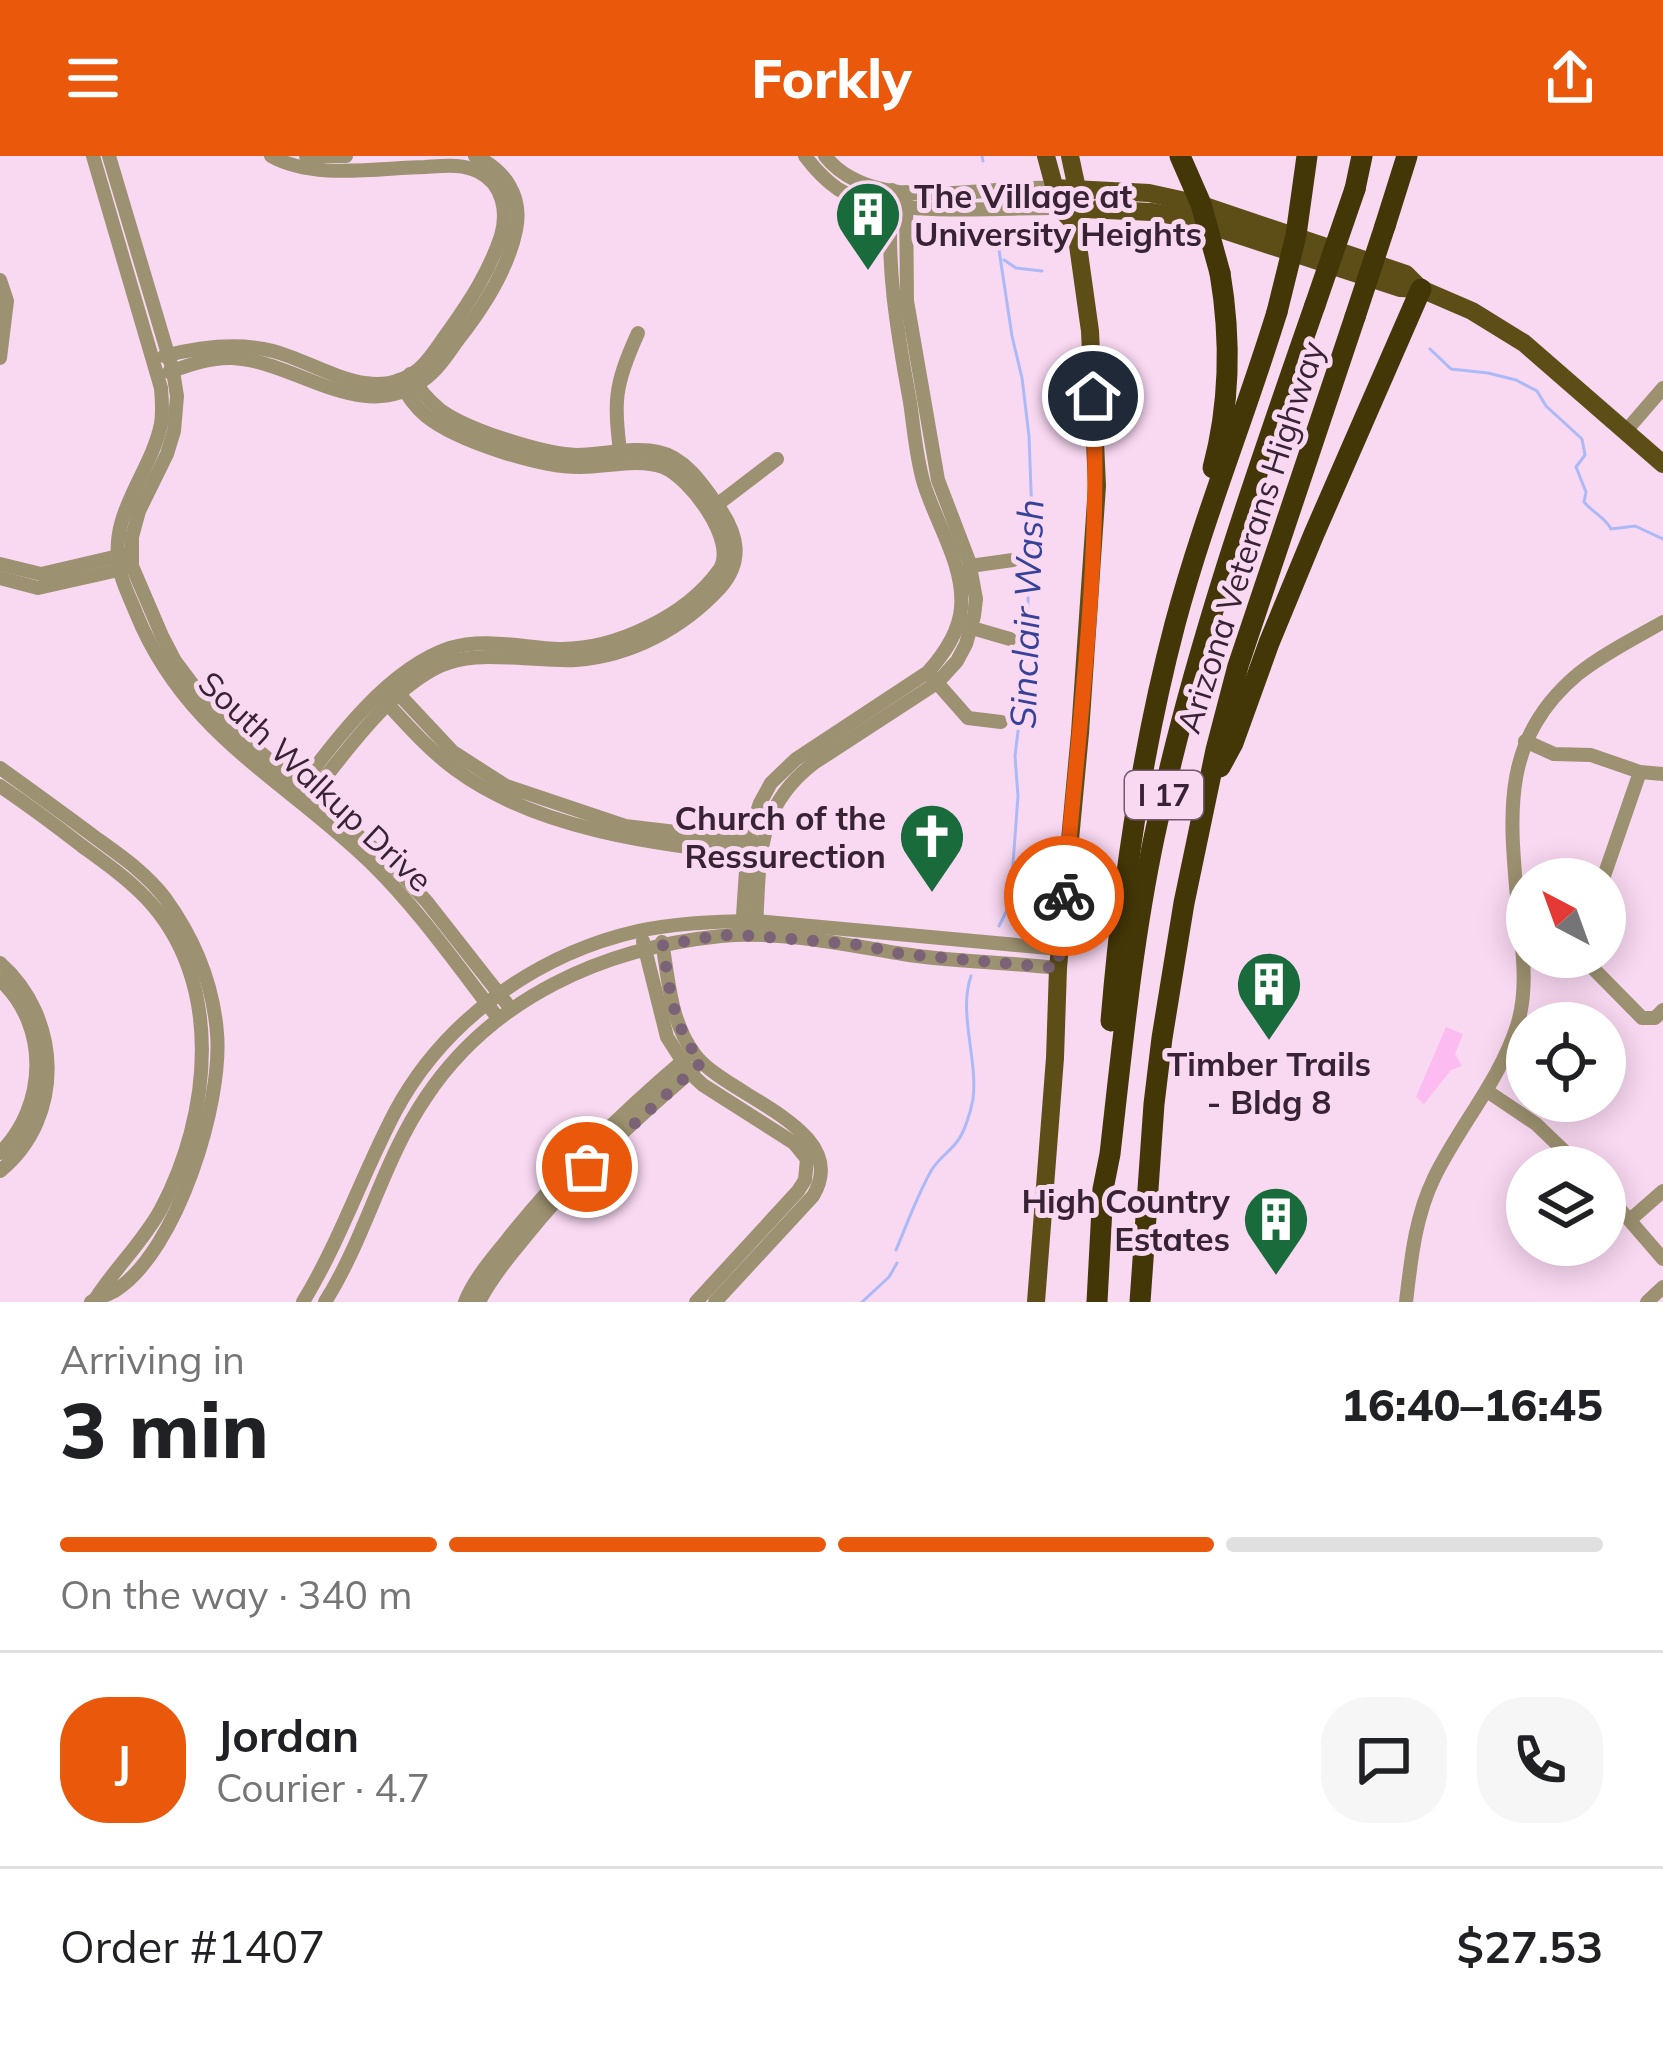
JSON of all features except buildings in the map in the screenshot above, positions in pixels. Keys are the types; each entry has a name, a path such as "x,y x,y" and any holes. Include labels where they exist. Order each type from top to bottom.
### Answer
{"highway":[{"path":"1180,156 1201,204 1226,313 1226,390 1219,446 1195,537 1196,560"},
{"path":"1102,1190 1100,1138 1112,1012 1131,855 1160,688 1176,622 1277,312 1307,156"},
{"name":"Arizona Veterans Highway","path":"1097,1302 1102,1190 1138,925 1172,758 1216,598 1355,189 1362,156"},
{"name":"Arizona Veterans Highway","path":"1140,1302 1162,1038 1208,789 1238,665 1407,156"},
{"path":"1208,789 1233,742 1289,593 1421,289"}],"main road":[{"path":"1046,156 1060,208 1148,193 1199,204 1406,274 1421,289 1472,311 1525,343 1663,464"},
{"path":"1032,1302 1097,486 1082,203 1070,156"},
{"path":"1054,188 1082,203"}],"street":[{"path":"93,156 177,396 167,454 134,524 126,561"},
{"path":"109,156 164,365"},
{"path":"271,156 314,170 469,168 483,174 497,189 504,225 484,278 407,382"},
{"path":"306,156 346,156"},
{"path":"164,365 237,358 371,398 433,371 499,277 515,234 514,194 498,170 475,156"},
{"path":"805,156 839,190 868,202 1054,188"},
{"path":"825,156 847,175 898,199 1060,208"},
{"path":"749,928 755,848 771,812 798,776 957,661 972,628 976,599 970,566 934,461 907,301 898,199"},
{"path":"898,199 893,304 924,483 958,576 962,604 952,640 932,677"},
{"path":"0,280 7,301 0,358"},
{"path":"621,459 616,391 638,333"},
{"path":"302,796 390,695 462,658 574,660 652,640 698,609 729,578 737,549 736,537 674,472 621,459 582,467 535,463 446,429 422,412 407,382"},
{"path":"1625,432 1663,388"},
{"path":"712,508 777,459"},
{"path":"970,566 1013,560"},
{"path":"0,564 40,574 126,561"},
{"path":"0,578 38,588 126,561"},
{"name":"South Walkup Drive","path":"126,561 150,644 180,692 210,727 394,866 427,902 504,1013"},
{"path":"1514,858 1513,785 1525,741 1549,702 1580,673 1663,622"},
{"path":"972,628 1010,639"},
{"path":"932,677 968,718 1001,722"},
{"path":"390,695 453,768 501,797 629,838 755,848"},
{"path":"1525,741 1554,754 1591,755 1640,772 1663,774"},
{"path":"0,768 152,882 189,937 218,1038 212,1099 194,1169 167,1227 138,1270 115,1291 94,1300"},
{"path":"1610,858 1640,772"},
{"path":"0,786 128,880 149,901 203,996"},
{"path":"303,1302 403,1098 442,1046 493,999 570,952 642,930 709,921 902,954 1059,959"},
{"path":"659,927 673,1008 703,1085 813,1156 821,1179 812,1196 715,1302"},
{"path":"326,1302 424,1100 455,1059 504,1013 562,978 624,954 749,928"},
{"path":"642,930 667,1037 692,1062"},
{"path":"0,963 34,1005 43,1026 49,1066 43,1109 30,1136 0,1171"},
{"path":"1406,1302 1419,1219 1434,1178 1507,1056 1525,978"},
{"path":"1603,978 1642,1018 1655,1018 1663,1010"},
{"path":"0,980 24,1011 37,1074 20,1130 0,1153"},
{"path":"465,1302 532,1208 612,1123 692,1062"},
{"path":"479,1302 501,1267 567,1187 692,1062"},
{"path":"1486,1091 1536,1124 1559,1146"},
{"path":"696,1302 798,1191 813,1156"},
{"path":"1630,1219 1663,1191"},
{"path":"1626,1215 1663,1259"},
{"path":"1647,1302 1663,1287"}],"shaded area":[{"path":"1446,1027 1463,1034 1455,1054 1462,1066 1451,1070 1424,1104 1416,1097"}],"waterway":[{"name":"Sinclair Wash","path":"982,156 983,161"},
{"name":"Sinclair Wash","path":"996,230 1029,436 1034,570 1029,576 1015,756 1018,796 1010,904 999,926"},
{"path":"1004,260 1016,268 1042,271"},
{"path":"1430,349 1451,369 1516,380 1537,391 1546,406 1582,439 1585,455 1576,467 1586,492 1584,502 1611,529 1635,526 1663,539"},
{"name":"Sinclair Wash","path":"896,1250 926,1181 959,1139 971,1110 974,1084 967,1005 971,976"},
{"name":"Sinclair Wash","path":"862,1302 897,1263"}],"way so far":[{"path":"587,1167 702,1062 688,1045 673,1008 663,945 722,935 756,936 1058,968 1064,896"}],"place":[{"name":"The Village at University Heights","path":"868,273"},
{"name":"Church of the Ressurection","path":"932,895"},
{"name":"Timber Trails - Bldg 8","path":"1269,1043"},
{"name":"High Country Estates","path":"1276,1278"}],"route":[{"path":"1064,896 1097,486 1093,396"}]}
